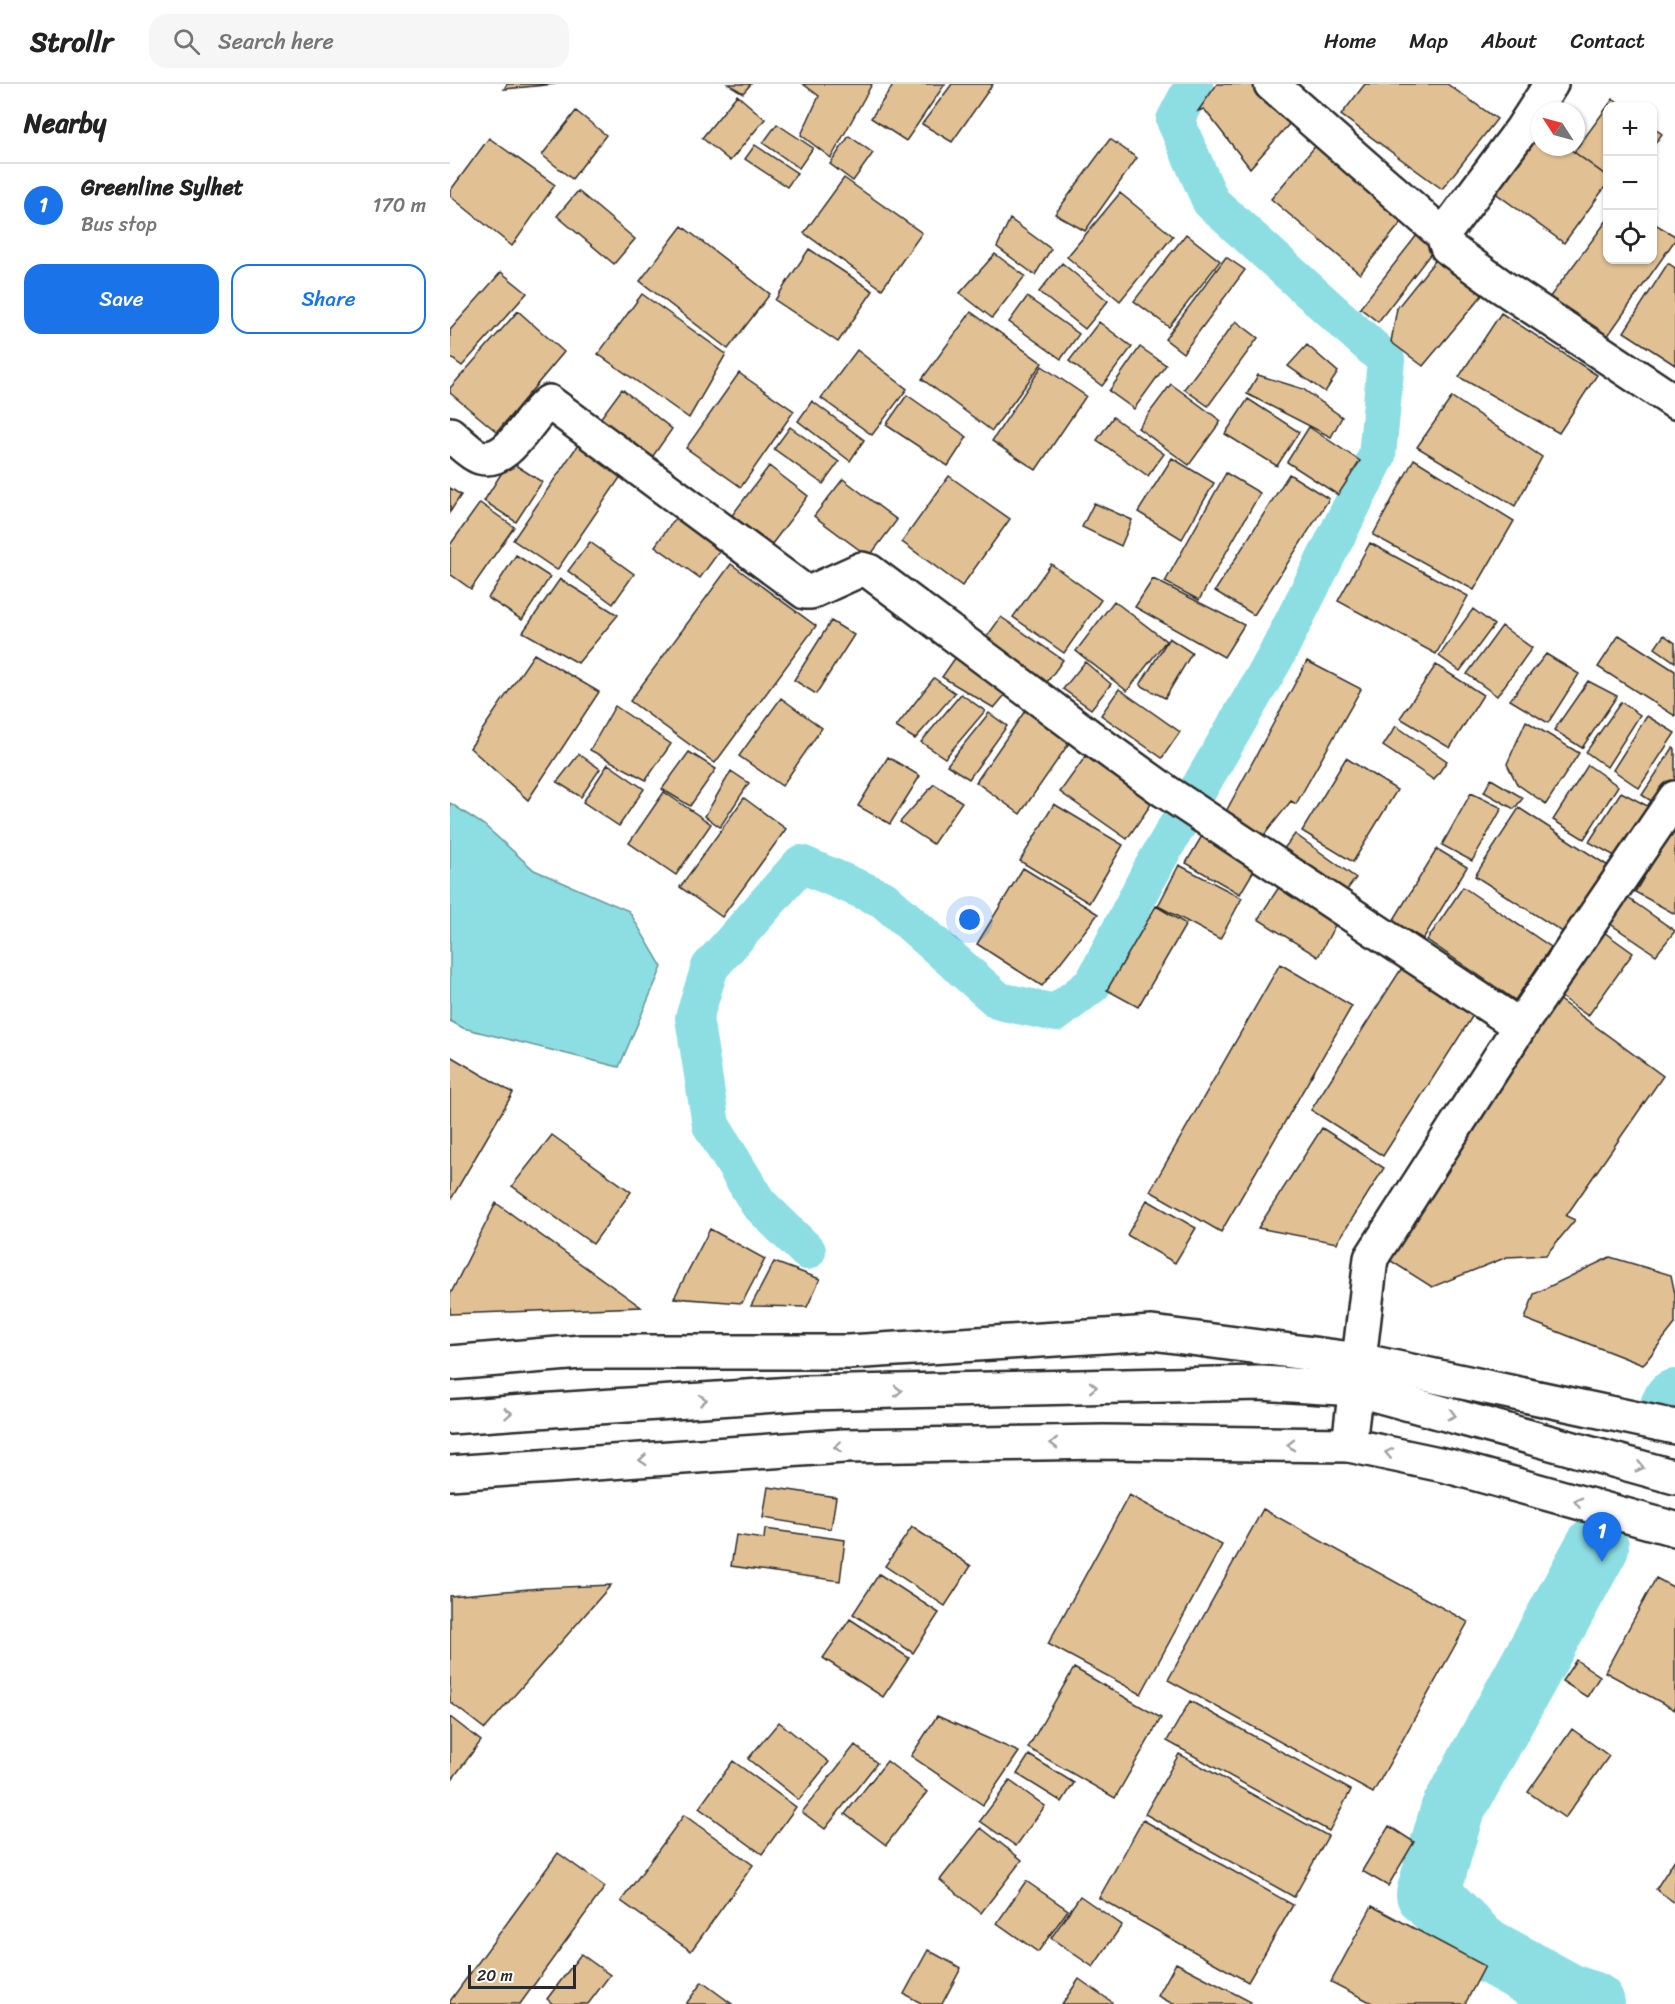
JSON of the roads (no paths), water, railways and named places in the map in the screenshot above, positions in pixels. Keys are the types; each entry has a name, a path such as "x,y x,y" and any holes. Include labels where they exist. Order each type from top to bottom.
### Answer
{"main road":[{"path":"1271,84 1443,235 1447,247 1675,402"},
{"path":"1443,235 1522,129 1551,84"},
{"path":"450,434 479,457 494,457 507,450 540,408 549,402 805,592 811,592 862,569 869,571 1093,739 1165,790 1520,1026"},
{"path":"1349,1445 1371,1258 1520,1026 1675,798"},
{"path":"450,1363 582,1352 849,1352 1152,1332 1357,1374 1675,1427"},
{"path":"450,1417 806,1393 1261,1383 1357,1374 1675,1477"},
{"path":"450,1473 844,1446 1104,1442 1349,1445 1448,1466 1675,1529"}],"water":[{"path":"450,803 484,825 534,870 629,911 662,967 619,1067 463,1028 450,1021"}],"waterway":[{"path":"807,1251 758,1203 711,1125 694,1018 710,967 801,864 883,899 999,1001 1056,1013 1093,984 1149,874 1275,658 1377,456 1386,360 1211,202 1175,120 1194,84"},
{"path":"1671,1409 1675,1401"},
{"path":"1593,2004 1570,1996 1479,1946 1428,1894 1452,1811 1597,1547"}],"place":[{"name":"Greenline Sylhet","path":"1602,1562"}]}
